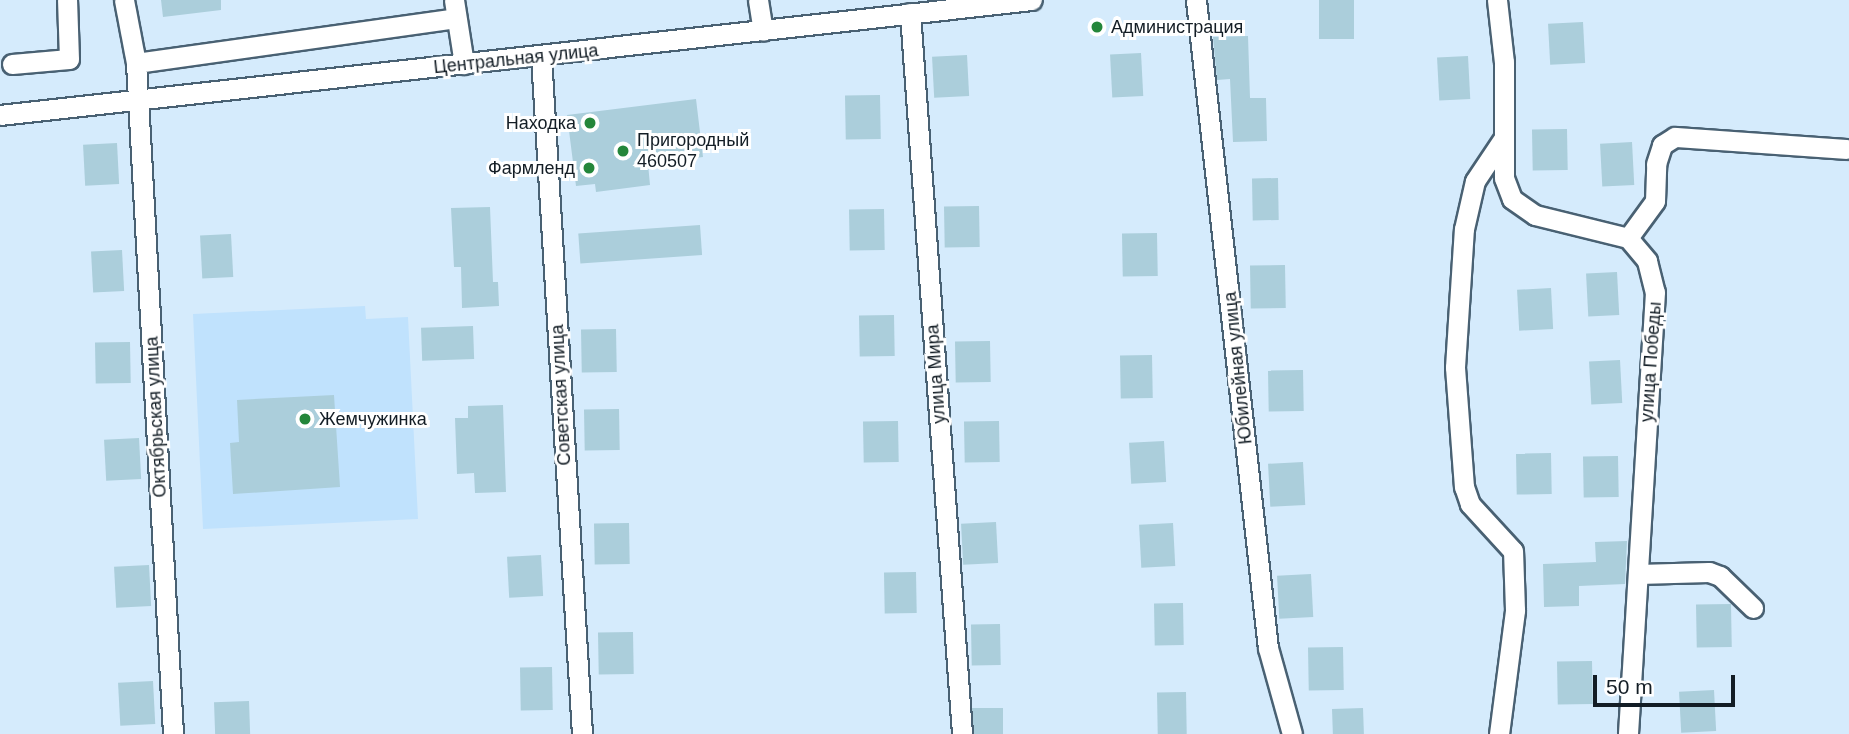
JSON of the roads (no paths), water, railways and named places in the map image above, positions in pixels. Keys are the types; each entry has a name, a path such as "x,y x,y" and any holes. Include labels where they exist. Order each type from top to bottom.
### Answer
{"street":[{"path":"12,64 69,59 67,0"},
{"name":"Октябрьская улица","path":"124,0 136,63 139,101 173,734"},
{"path":"758,0 763,31"},
{"name":"Центральная улица","path":"0,115 763,31 886,8 910,13 1032,0"},
{"name":"Юбилейная улица","path":"1196,0 1268,648 1292,734"},
{"path":"1497,0 1504,62 1504,178 1512,200 1535,215 1629,238 1655,201 1656,164 1662,145 1675,137 1847,149"},
{"path":"136,63 455,9 464,64"},
{"name":"улица Мира","path":"910,13 962,734"},
{"name":"Советская улица","path":"541,56 582,734"},
{"path":"1499,734 1515,610 1513,551 1470,504 1464,487 1455,367 1457,293 1467,217 1475,181 1503,139"},
{"name":"улица Победы","path":"1628,734 1655,292 1647,261 1629,238"},
{"path":"1638,574 1709,572 1720,576 1753,608"}],"place":[{"name":"Администрация","path":"1097,27"},
{"name":"Находка","path":"590,123"},
{"name":"Пригородный 460507","path":"623,151"},
{"name":"Фармленд","path":"589,168"},
{"name":"Жемчужинка","path":"305,419"}]}
